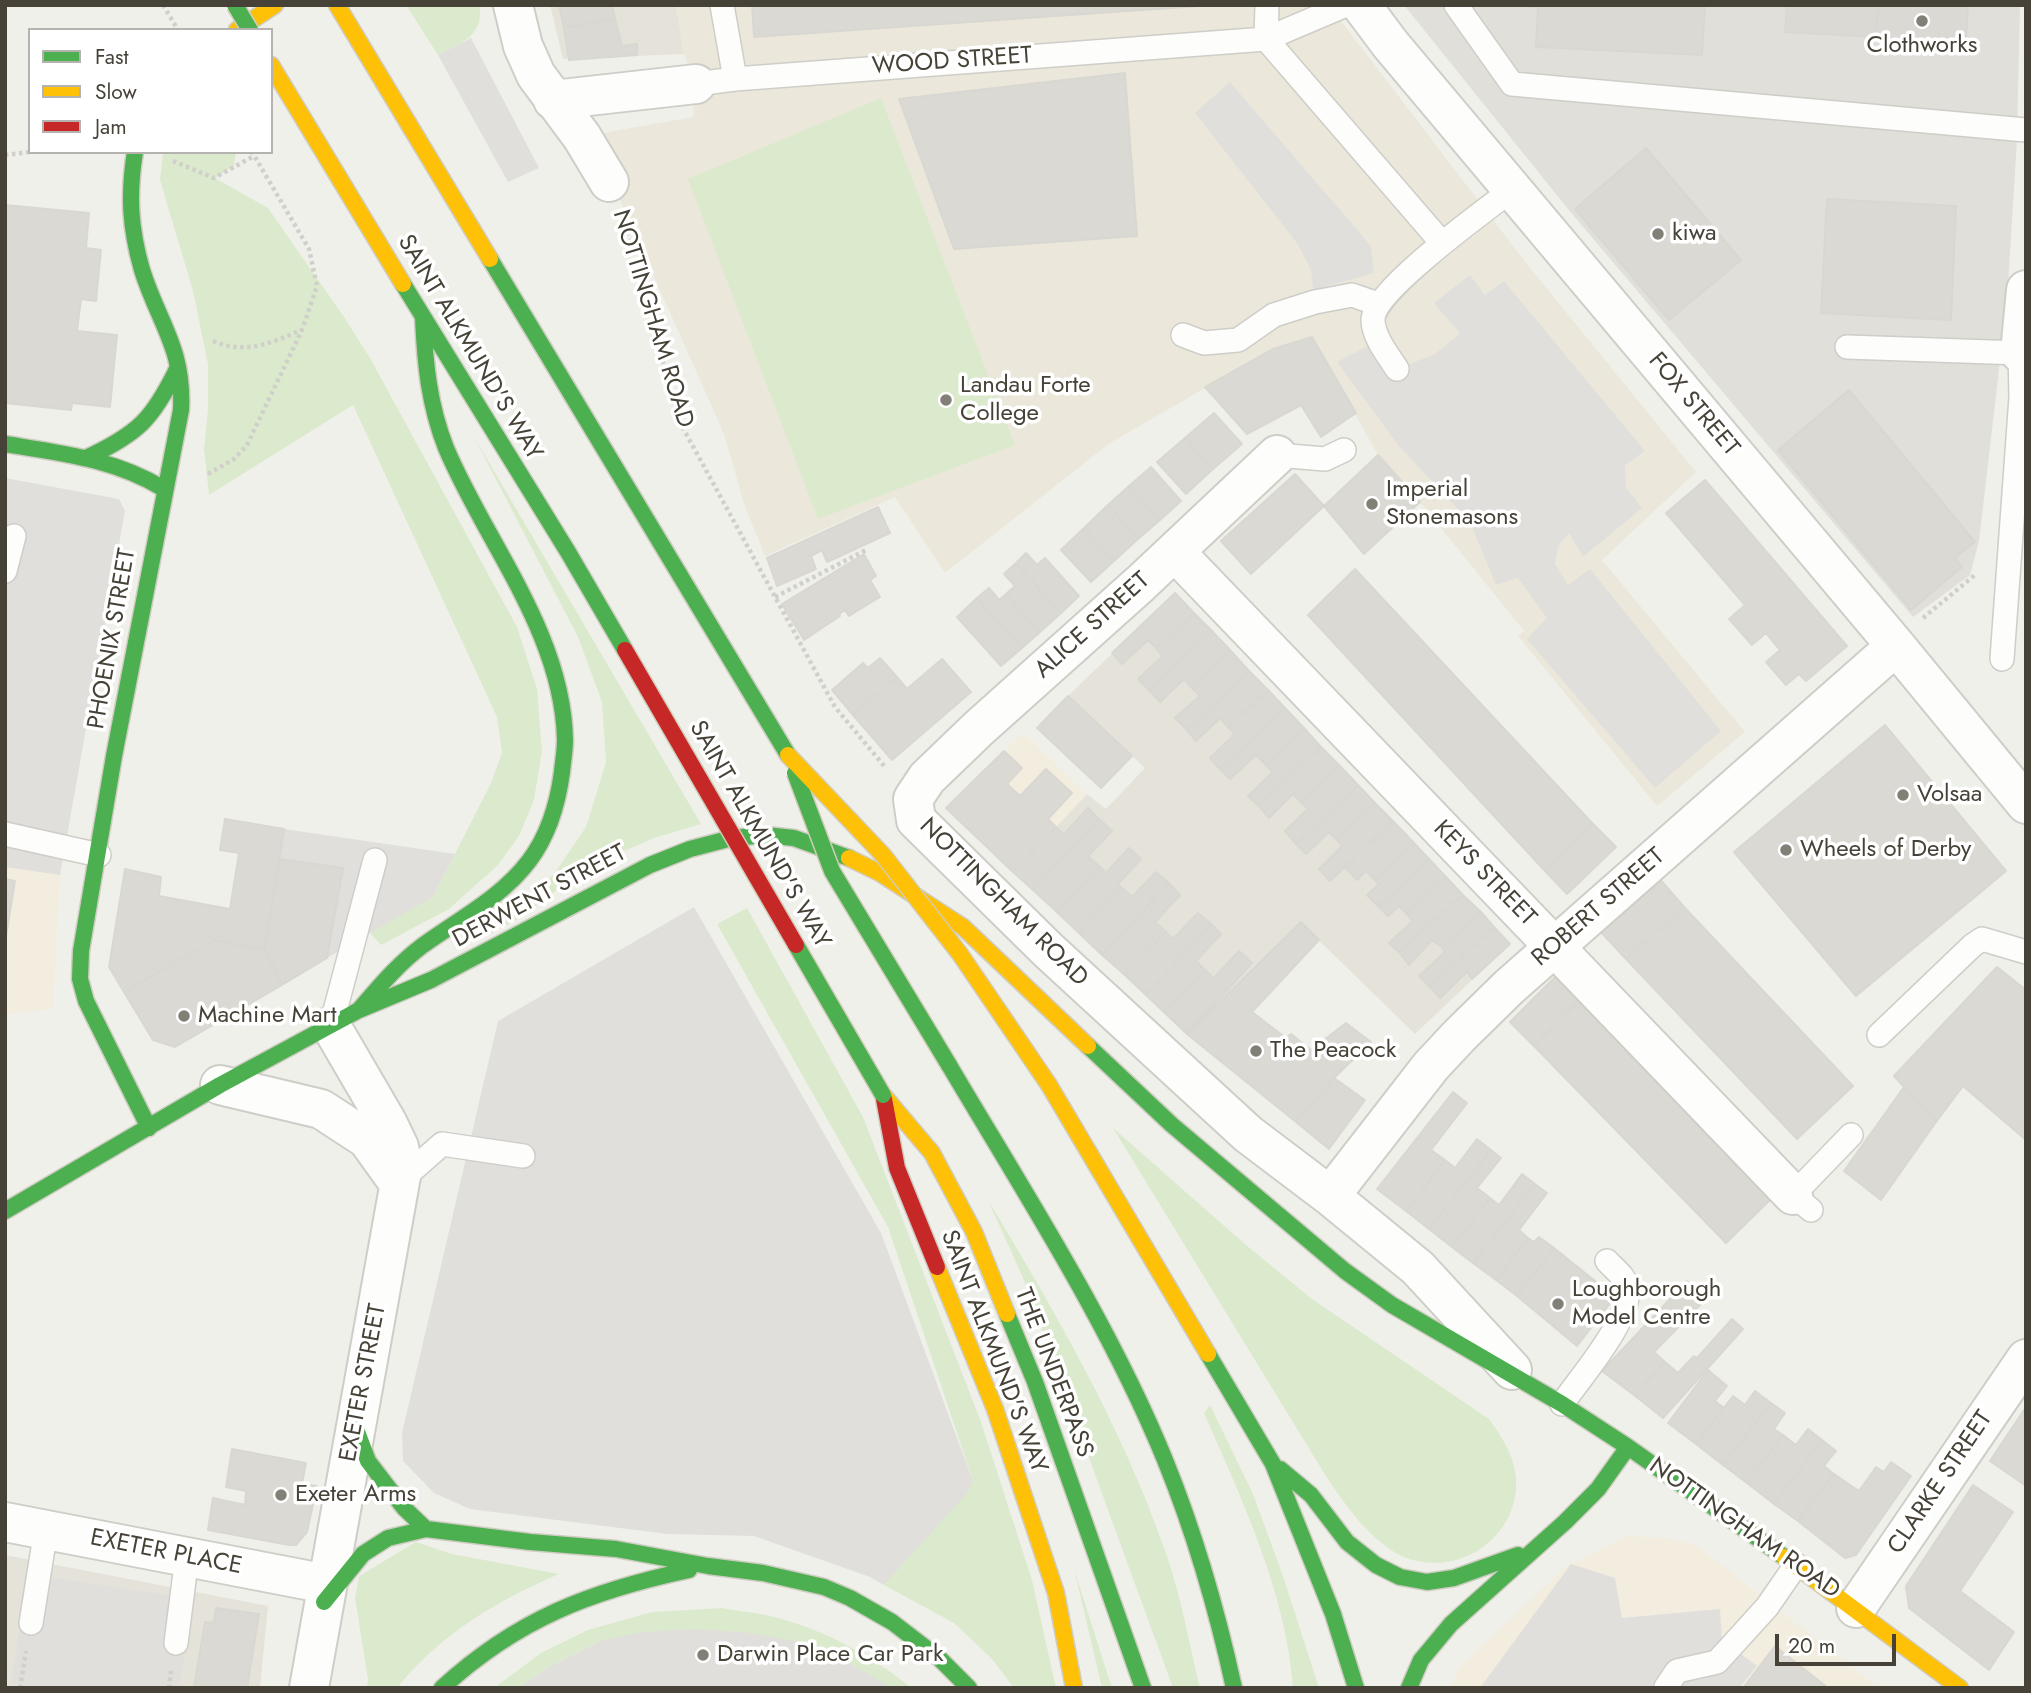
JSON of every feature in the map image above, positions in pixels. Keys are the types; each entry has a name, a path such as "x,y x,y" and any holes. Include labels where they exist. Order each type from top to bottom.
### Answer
{"main road":[{"path":"235,5 249,28"},
{"path":"240,28 275,5"},
{"name":"SAINT ALKMUND'S WAY","path":"337,5 788,755 832,871 1082,1293 1124,1373 1164,1459 1205,1566 1223,1630 1234,1688"},
{"name":"SAINT ALKMUND'S WAY","path":"273,68 568,552 883,1095 897,1168 995,1409 1056,1593 1074,1688"},
{"name":"PHOENIX STREET","path":"135,154 130,181 130,220 143,272 179,365 181,410 114,756 82,951 80,979 86,1001 149,1128"},
{"path":"345,1018 404,959 498,894 522,869 540,843 551,820 564,766 563,713 557,683 532,618 446,447 427,381 423,317"},
{"path":"86,457 130,437 142,427 159,405 179,365"},
{"path":"5,444 86,457 147,477 164,489"},
{"name":"SAINT ALKMUND'S WAY","path":"788,755 883,855 960,954 1049,1085 1273,1464 1333,1614 1356,1688"},
{"name":"DERWENT STREET","path":"5,1211 220,1085 345,1018 431,980 650,865 707,844 732,838 766,835 794,838 838,852 880,873 963,927 1084,1042"},
{"name":"NOTTINGHAM ROAD","path":"1084,1042 1172,1125 1345,1272 1392,1304 1562,1404 1628,1447 1796,1564 1960,1688"},
{"name":"THE UNDERPASS","path":"883,1095 932,1153 974,1232 1035,1382 1143,1688"},
{"path":"355,1426 368,1461 404,1507 426,1529"},
{"path":"1409,1688 1430,1647 1451,1624 1598,1489 1628,1447"},
{"path":"1273,1464 1311,1495 1347,1542 1376,1565 1400,1577 1427,1582 1454,1578 1530,1551"},
{"path":"325,1593 363,1554 388,1538 426,1529 616,1549 763,1573 824,1587 850,1598 915,1638 955,1672 969,1688"},
{"path":"442,1688 486,1648 552,1610 640,1579 708,1566"}],"street":[{"name":"NOTTINGHAM ROAD","path":"513,5 523,46 536,75 568,117 609,182"},
{"name":"FOX STREET","path":"1361,5 1391,45 2026,804"},
{"name":"WOOD STREET","path":"553,100 696,84"},
{"path":"2020,353 2026,290"},
{"name":"ALICE STREET","path":"913,799 928,778 979,729 1175,552 1277,455"},
{"name":"KEYS STREET","path":"1175,552 1802,1203"},
{"name":"ROBERT STREET","path":"1330,1196 1446,1048 1509,987 1896,646"},
{"name":"NOTTINGHAM ROAD","path":"913,799 916,820 1048,950 1248,1134 1418,1268 1521,1380"},
{"name":"EXETER STREET","path":"309,1688 403,1165 399,1147 345,1018"},
{"path":"220,1085 321,1108 367,1139 398,1182"},
{"name":"CLARKE STREET","path":"1856,1608 2026,1359"},
{"name":"EXETER PLACE","path":"5,1522 187,1557 325,1593"}],"lane":[{"path":"722,5 734,79"},
{"path":"1267,5 1266,38 1442,243"},
{"name":"WOOD STREET","path":"696,84 1266,38 1346,5"},
{"path":"1456,5 1512,84 2026,130"},
{"path":"1396,369 1379,340 1373,320 1378,304 1442,243 1513,189"},
{"path":"1183,335 1204,343 1238,340 1274,315 1315,302 1352,295 1378,304"},
{"path":"1847,346 2020,353 2021,397 2002,659"},
{"path":"1277,455 1325,459 1345,450"},
{"path":"5,571 14,536"},
{"path":"5,834 99,855"},
{"path":"345,1018 375,860"},
{"path":"1879,1035 1972,945 1982,939 2026,953"},
{"path":"1802,1203 1851,1135"},
{"path":"398,1182 442,1144 523,1156"},
{"path":"1562,1404 1616,1329 1626,1307 1627,1287 1623,1278 1607,1261"},
{"path":"31,1623 46,1530"},
{"path":"176,1643 187,1557"},
{"path":"1666,1687 1677,1671 1717,1662 1768,1607 1796,1564"}],"path":[{"path":"163,5 177,28"},
{"path":"5,155 28,152"},
{"path":"164,489 212,473 234,459 247,445 302,330 317,286 309,249 253,154 214,178 165,157"},
{"name":"NOTTINGHAM ROAD","path":"609,182 641,276 677,417 835,707 913,799"},
{"path":"164,321 221,345 240,349 281,340 302,330"},
{"path":"775,597 868,549"},
{"path":"1896,646 1917,623 1974,578 1978,565"}],"shaded area":[{"path":"550,5 676,5 684,54 563,59"},
{"name":"Landau Forte College","path":"676,5 1329,5 1523,259 1696,472 1602,560 1745,732 1657,806 1518,636 1524,631 1420,502 1378,455 1312,338 1273,349 1110,443 945,573 895,497 765,556 745,507 724,434 591,135 693,117 696,84 684,54"},
{"path":"1404,5 2020,5 2017,139 2007,301 1979,541 1970,575 1913,617 1568,209"},
{"path":"471,38 539,168 508,182 438,55"},
{"path":"1230,82 1371,246 1374,273 1313,290 1311,270 1297,243 1195,113"},
{"path":"1470,275 1485,295 1504,281 1645,451 1625,465 1626,488 1642,508 1583,557 1569,533 1558,546 1555,564 1568,585 1590,569 1721,731 1655,788 1527,639 1547,618 1518,578 1496,585 1470,522 1398,445 1337,362 1379,340 1397,369 1435,354 1460,334 1434,303"},
{"path":"5,478 119,499 125,511 60,875 5,867"},
{"path":"1175,593 1510,944 1415,1034 1300,922 1187,1034 1013,872 1087,794 1106,809 1145,768 1068,696"},
{"path":"1023,733 1087,794 1013,872 946,808"},
{"path":"284,829 455,854 433,897 327,958 343,869 279,859"},
{"path":"5,867 60,875 53,1009 5,1015"},
{"path":"694,907 881,1233 973,1481 967,1493 884,1585 870,1577 754,1536 667,1534 470,1509 434,1493 403,1461 402,1433 498,1021"},
{"path":"1628,1536 1668,1538 1696,1545 1879,1688 1449,1688 1459,1668 1565,1567"},
{"path":"5,1555 268,1606 260,1688 5,1688"},
{"path":"1571,1564 1615,1578 1622,1618 1720,1609 1722,1640 1757,1666 1739,1688 1480,1688"},
{"path":"28,1574 193,1599 179,1688 35,1688 11,1684"},
{"name":"Darwin Place Car Park","path":"695,1629 743,1632 813,1644 885,1683 888,1688 518,1688 551,1666 602,1640 643,1632"}],"green space":[{"path":"406,5 480,5 480,16 469,37 438,55"},
{"path":"881,98 1015,445 818,519 688,179"},
{"path":"163,154 236,154 234,166 215,178 268,208 370,358 517,627 537,689 542,751 534,800 519,836 498,865 449,909 381,945 369,932 433,897 491,783 502,753 497,717 353,405 209,495 204,449 208,409 208,364 193,291 160,180"},
{"path":"474,437 701,824 654,838 606,859 565,884 515,921 476,941 554,874 586,827 606,762 602,702 578,637"},
{"path":"747,908 863,1117 981,1422 1032,1580 1056,1688 1014,1688 992,1659 954,1623 884,1585 973,1481 888,1227 717,924"},
{"path":"1113,1128 1312,1299 1489,1419 1510,1453 1516,1489 1511,1510 1501,1529 1487,1544 1469,1555 1448,1562 1426,1563 1392,1551 1359,1521 1324,1473"},
{"path":"988,1200 1063,1328 1108,1416 1149,1506 1171,1569 1200,1688 1173,1688 1024,1280"},
{"path":"1210,1405 1253,1494 1319,1688 1293,1688 1289,1652 1272,1582 1247,1513 1204,1413"},
{"path":"416,1542 452,1554 559,1574 514,1595 451,1635 431,1651 397,1688 367,1688 368,1679 355,1598 359,1576"},
{"path":"1074,1569 1112,1688 1102,1688"},
{"path":"722,1608 770,1616 807,1627 862,1653 910,1687 888,1688 884,1683 813,1644 602,1640 551,1666 518,1688 494,1688 541,1653 588,1630 652,1612"}],"building":[{"path":"559,5 612,5 615,19 564,28"},
{"path":"752,5 1214,5 754,37"},
{"path":"1705,5 1702,55 1536,47 1538,7 1519,6"},
{"path":"1787,5 1878,5 1876,37 1785,32"},
{"name":"Clothworks","path":"1878,5 1968,5 1966,42 1876,37"},
{"path":"615,19 622,46 637,44 637,55 569,60 564,28"},
{"path":"1125,73 1137,236 954,249 899,99"},
{"name":"kiwa","path":"1646,148 1741,260 1669,320 1575,209"},
{"path":"1827,199 1956,206 1951,320 1821,313"},
{"path":"5,205 89,213 86,248 101,250 96,301 81,299 77,331 117,335 110,407 72,403 71,410 5,403"},
{"path":"1312,337 1356,413 1321,437 1301,405 1247,434 1205,387 1273,349"},
{"path":"1849,390 1975,542 1955,558 1962,567 1911,610 1778,450"},
{"path":"1214,413 1242,444 1213,469 1185,438"},
{"path":"1185,438 1213,469 1186,494 1157,462"},
{"name":"Imperial Stonemasons","path":"1378,455 1420,502 1364,554 1324,506"},
{"path":"1151,467 1181,501 1160,520 1129,486"},
{"path":"1295,474 1324,506 1251,574 1221,541"},
{"path":"1705,480 1847,646 1806,681 1799,674 1786,685 1766,662 1780,650 1766,633 1752,645 1729,619 1745,605 1666,513"},
{"path":"1129,486 1160,520 1138,539 1108,505"},
{"path":"1108,505 1138,539 1114,561 1084,528"},
{"path":"878,507 890,533 827,562 822,550 811,556 816,569 777,586 767,558"},
{"path":"1084,528 1114,561 1091,582 1061,550"},
{"path":"1026,553 1037,565 1045,558 1079,596 1061,613 1016,563"},
{"path":"864,554 876,576 870,580 880,597 849,616 845,610 804,640 782,604"},
{"path":"1016,563 1061,613 1040,632 1006,594 1015,586 1004,574"},
{"path":"1355,569 1593,824 1545,871 1308,615"},
{"path":"989,588 999,600 1006,594 1040,632 1022,648 977,598"},
{"path":"1175,593 1194,613 1156,648 1148,640 1122,664 1112,653"},
{"path":"977,598 1022,648 1001,666 957,617"},
{"path":"1194,613 1212,631 1149,690 1138,679 1163,656 1156,648"},
{"path":"1212,631 1230,650 1191,687 1184,679 1160,702 1149,690"},
{"path":"1230,650 1249,671 1187,730 1175,718 1200,696 1191,687"},
{"path":"880,658 897,677 853,715 832,690 863,663 868,668"},
{"path":"942,659 971,692 892,760 853,715 897,677 907,689"},
{"path":"1249,671 1268,690 1228,727 1220,718 1196,741 1187,730"},
{"path":"1268,690 1285,708 1220,769 1210,758 1235,734 1228,727"},
{"path":"1068,696 1132,756 1101,788 1037,728"},
{"path":"1285,708 1304,728 1266,765 1256,755 1230,779 1220,769"},
{"path":"1885,725 2006,871 1856,996 1734,852"},
{"path":"1304,728 1321,747 1259,806 1248,796 1273,772 1266,765"},
{"path":"1321,747 1339,765 1301,802 1293,794 1269,818 1259,806"},
{"path":"1004,751 1022,768 1007,784 1020,796 1046,769 1072,793 1048,819 1056,827 1013,872 946,808"},
{"path":"1339,765 1358,785 1296,844 1285,831 1308,809 1301,802"},
{"path":"1358,785 1375,803 1337,840 1329,832 1306,854 1296,844"},
{"path":"1375,803 1393,821 1330,881 1319,869 1342,846 1337,840"},
{"path":"1088,808 1099,819 1033,890 1013,872 1056,827 1064,834"},
{"path":"225,819 284,829 265,950 214,940 124,992 109,967 125,869 161,877 159,896 230,909 239,853 220,850"},
{"path":"1099,819 1112,831 1088,856 1099,866 1057,912 1033,890"},
{"path":"1393,821 1414,843 1375,880 1366,871 1357,880 1345,867"},
{"path":"1593,824 1616,847 1567,894 1545,871"},
{"path":"1414,843 1429,859 1379,907 1367,895 1379,884 1375,880"},
{"path":"1129,848 1141,859 1118,884 1122,888 1079,933 1057,912 1099,866 1106,873"},
{"path":"279,859 343,868 327,958 282,985 265,950"},
{"path":"1429,859 1446,877 1407,914 1399,906 1388,916 1379,907"},
{"path":"1156,872 1169,883 1102,955 1079,933 1122,888 1132,897"},
{"path":"1446,877 1463,895 1399,952 1389,943 1413,921 1407,914"},
{"path":"1659,878 1684,907 1626,959 1600,931"},
{"path":"5,879 15,881 5,942"},
{"path":"1169,883 1180,895 1155,922 1166,932 1125,975 1102,955"},
{"path":"1463,895 1481,912 1442,947 1432,940 1409,965 1399,952"},
{"path":"1684,907 1853,1086 1797,1139 1626,959"},
{"path":"1481,912 1494,927 1430,987 1419,976 1445,952 1442,947"},
{"path":"1198,913 1212,925 1146,995 1125,975 1166,932 1173,939"},
{"path":"1301,922 1319,940 1252,1012 1286,1038 1291,1034 1311,1050 1346,1023 1371,1042 1334,1078 1296,1122 1187,1034"},
{"path":"1212,925 1221,934 1196,961 1205,970 1165,1013 1146,995"},
{"path":"1494,927 1510,944 1472,979 1467,972 1440,998 1430,987"},
{"name":"Machine Mart","path":"214,940 265,950 282,985 175,1047 153,1040 124,992"},
{"path":"1239,951 1252,963 1187,1034 1165,1013 1205,970 1214,978"},
{"path":"1997,967 2026,990 2026,1140 1963,1086 1936,1122 1894,1076"},
{"path":"1555,977 1579,1000 1534,1046 1510,1022"},
{"path":"1579,1000 1771,1199 1726,1243 1534,1046"},
{"path":"1334,1078 1365,1100 1329,1149 1296,1122"},
{"path":"1904,1087 1936,1122 1881,1200 1844,1171"},
{"path":"1453,1092 1467,1103 1431,1150 1445,1160 1406,1211 1377,1189"},
{"path":"1477,1139 1491,1150 1429,1229 1406,1211 1445,1160 1455,1168"},
{"path":"1491,1150 1501,1158 1477,1188 1490,1198 1452,1247 1429,1229"},
{"path":"1522,1174 1535,1184 1473,1263 1452,1247 1490,1198 1499,1205"},
{"path":"1535,1184 1547,1193 1519,1230 1528,1238 1496,1280 1473,1263"},
{"path":"1539,1237 1554,1248 1517,1296 1496,1280 1528,1238 1534,1242"},
{"path":"1554,1248 1615,1297 1577,1346 1517,1296"},
{"path":"1687,1281 1707,1298 1654,1352 1665,1362 1634,1395 1602,1371"},
{"path":"1732,1319 1743,1329 1663,1418 1634,1395 1665,1362 1678,1373 1694,1356 1697,1358"},
{"path":"1708,1370 1727,1386 1715,1401 1724,1408 1696,1444 1668,1423"},
{"path":"1755,1391 1771,1403 1723,1465 1696,1444 1733,1396 1745,1405"},
{"path":"1771,1403 1785,1413 1774,1429 1783,1435 1747,1483 1723,1465"},
{"path":"2026,1407 2026,1486 1990,1461"},
{"path":"1808,1429 1822,1440 1774,1504 1747,1483 1783,1435 1796,1445"},
{"path":"1822,1440 1836,1451 1824,1466 1834,1474 1798,1521 1774,1504"},
{"name":"Exeter Arms","path":"232,1449 306,1463 302,1484 317,1486 307,1532 296,1545 208,1530 213,1498 245,1505 246,1491 226,1487"},
{"path":"1891,1462 1911,1476 1856,1555 1845,1558 1798,1521 1834,1474 1859,1491 1876,1467 1884,1472"},
{"path":"1973,1485 2013,1512 1960,1591 2014,1632 1989,1670 1909,1608 1906,1586"},
{"path":"216,1608 259,1614 247,1688 194,1688 205,1622 214,1623"},
{"path":"1775,1646 1828,1688 1743,1688"}],"traffic: fast":[{"path":"235,5 249,28"},
{"path":"135,154 131,211 135,240 142,270 179,370 181,410 114,756 81,951 80,979 86,1001 149,1128"},
{"path":"490,259 788,755"},
{"path":"403,284 625,650"},
{"path":"359,1010 413,953 493,897 529,861 542,841 555,807 564,752 561,701 537,626 463,483 440,432 429,384 423,318"},
{"path":"86,458 119,441 142,423 160,400 178,367"},
{"path":"5,444 67,454 107,464 164,489"},
{"path":"795,773 832,871 949,1065"},
{"path":"5,1211 220,1085 359,1010 431,980 650,865 690,849 732,838 766,835 794,838 849,858"},
{"path":"796,945 883,1095"},
{"path":"1088,1046 1172,1125 1345,1271 1392,1305 1562,1404 1784,1557"},
{"path":"949,1065 1092,1308 1143,1409 1196,1544 1234,1688"},
{"path":"1007,1314 1035,1382 1143,1688"},
{"path":"1208,1354 1273,1464 1333,1614 1356,1688"},
{"path":"355,1426 368,1461 404,1508 426,1529 616,1549 763,1573 824,1587 850,1598 892,1622 939,1658 969,1688"},
{"path":"1409,1688 1421,1660 1451,1624 1565,1522 1598,1489 1628,1447"},
{"path":"1280,1469 1311,1495 1347,1542 1376,1565 1400,1577 1427,1582 1454,1578 1518,1555"},
{"path":"324,1602 363,1554 388,1538 426,1529"},
{"path":"442,1688 498,1643 557,1611 620,1588 689,1570"}],"traffic: slow":[{"path":"240,28 275,5"},
{"path":"337,5 490,259"},
{"path":"273,68 403,284"},
{"path":"788,755 883,855 960,954 1049,1085"},
{"path":"849,858 880,873 963,927 1088,1046"},
{"path":"1049,1085 1208,1354"},
{"path":"883,1095 932,1153 974,1232 1007,1314"},
{"path":"937,1267 995,1409 1056,1593 1074,1688"},
{"path":"1784,1557 1960,1688"}],"traffic: jam":[{"path":"625,650 796,945"},
{"path":"884,1099 897,1168 937,1267"}],"place":[{"name":"Clothworks","path":"1922,21"},
{"name":"kiwa","path":"1658,234"},
{"name":"Landau Forte College","path":"946,400"},
{"name":"Imperial Stonemasons","path":"1372,504"},
{"name":"Volsaa","path":"1903,795"},
{"name":"Wheels of Derby","path":"1786,850"},
{"name":"Machine Mart","path":"184,1016"},
{"name":"The Peacock","path":"1256,1051"},
{"name":"Loughborough Model Centre","path":"1558,1304"},
{"name":"Exeter Arms","path":"281,1495"},
{"name":"Darwin Place Car Park","path":"703,1655"}]}
